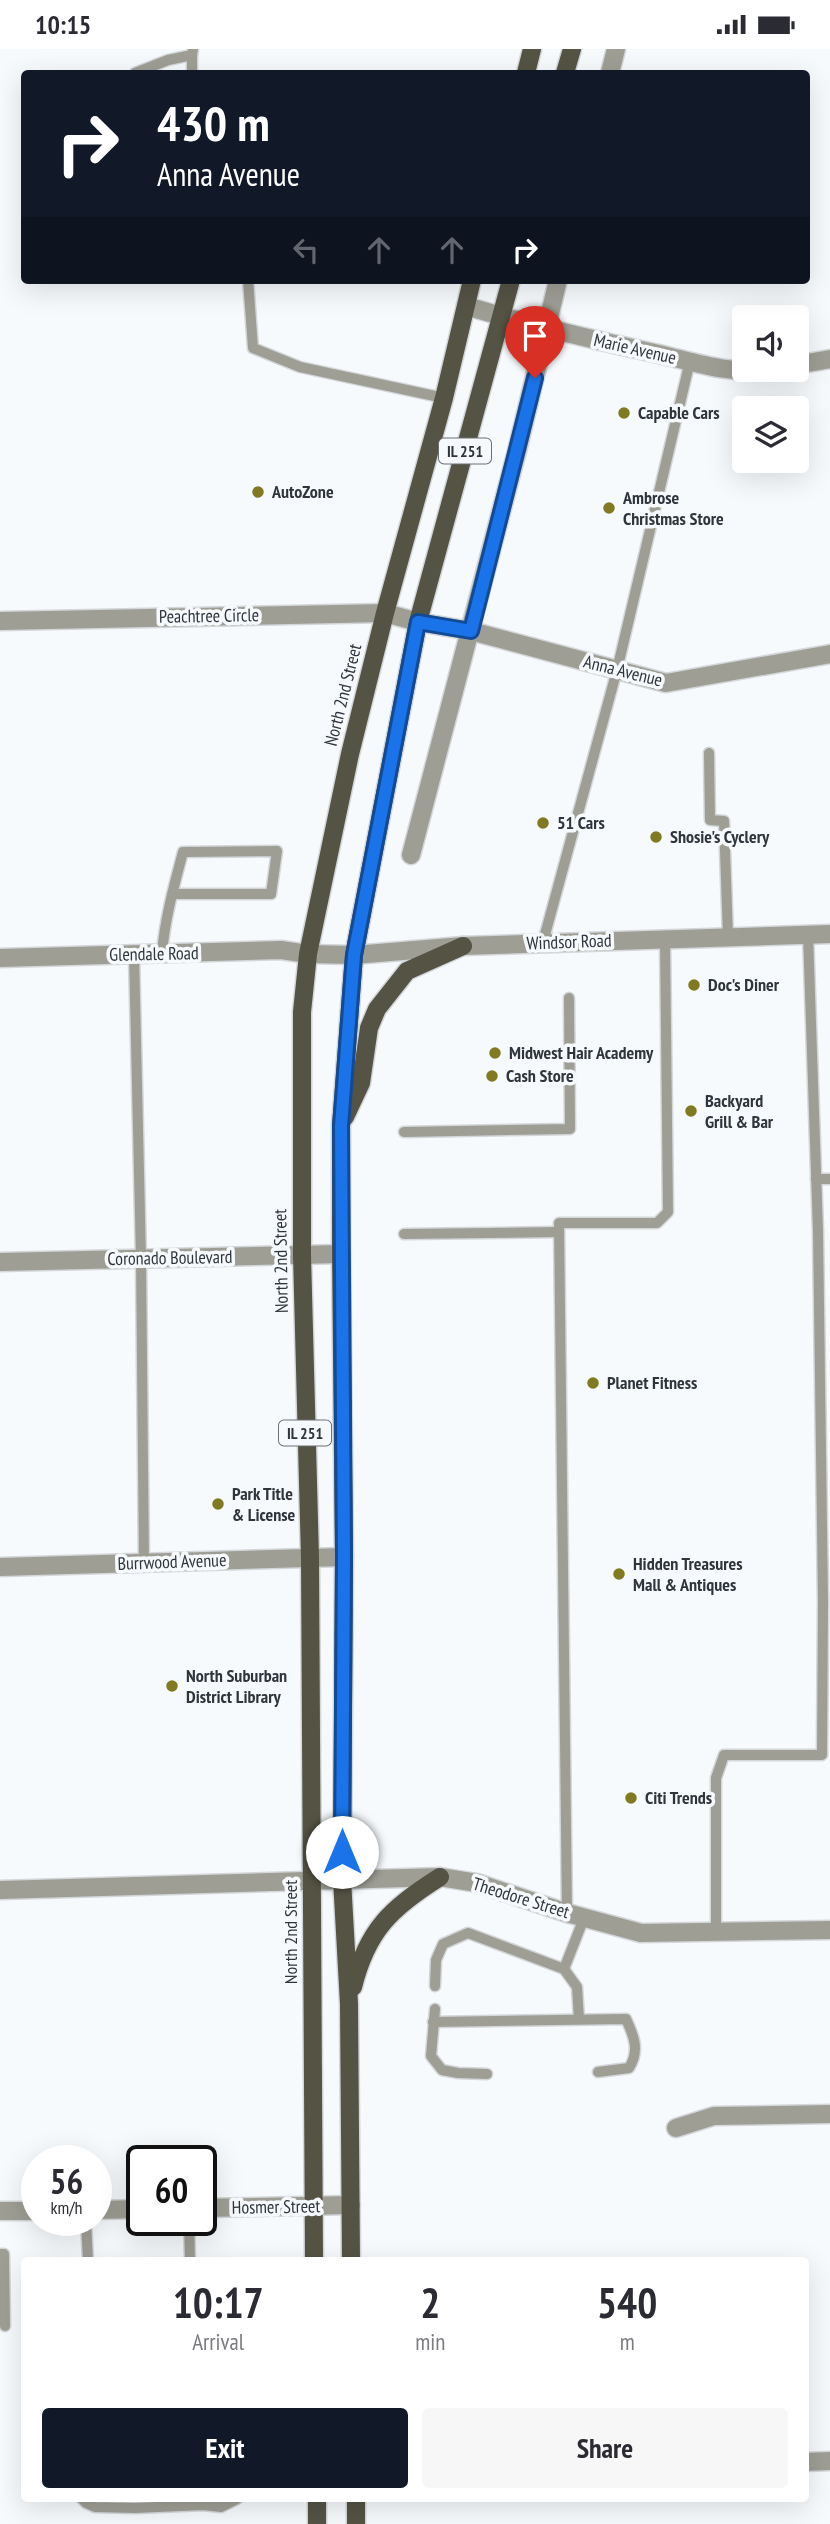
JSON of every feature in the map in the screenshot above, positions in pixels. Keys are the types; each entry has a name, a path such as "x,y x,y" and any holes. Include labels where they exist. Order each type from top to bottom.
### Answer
{"main road":[{"path":"527,70 532,49"},
{"path":"566,70 572,49"},
{"name":"North 2nd Street","path":"314,2257 310,1558 302,1255 302,1011 308,954 350,754 385,613 444,398 471,284"},
{"name":"IL 251","path":"351,2257 349,2004 342,1879 344,1557 341,1126 354,955 418,622 510,284"},
{"path":"341,1126 361,1083 369,1028 377,1009 407,971 463,946"},
{"path":"349,2004 365,1949 379,1928 393,1909 440,1877"},
{"path":"317,2502 317,2524"},
{"path":"356,2502 356,2524"}],"street":[{"path":"611,70 616,49"},
{"path":"411,855 471,631 557,284"},
{"name":"Marie Avenue","path":"466,306 546,329 732,369"},
{"path":"809,363 830,359"},
{"name":"Peachtree Circle","path":"0,621 385,613 418,622"},
{"name":"Anna Avenue","path":"418,622 471,631 666,683 830,654"},
{"name":"Windsor Road","path":"308,954 354,955 543,942 830,934"},
{"name":"Glendale Road","path":"0,958 281,950 308,954"},
{"name":"Coronado Boulevard","path":"0,1262 341,1254"},
{"name":"Burrwood Avenue","path":"0,1567 344,1557"},
{"name":"Theodore Street","path":"0,1890 440,1877 477,1883 641,1933 830,1930"},
{"path":"676,2128 714,2116 830,2114"},
{"name":"Hosmer Street","path":"217,2208 351,2205"},
{"path":"0,2211 21,2211"},
{"path":"809,2462 830,2461"}],"lane":[{"path":"142,70 192,52 192,70"},
{"path":"248,284 253,348 300,367 444,398"},
{"path":"543,942 617,670 690,361"},
{"path":"709,753 710,820 724,821 728,937"},
{"path":"162,953 165,922 172,894 183,852 277,851 271,894 172,894"},
{"path":"716,1932 716,1778 724,1755 822,1755 823,1601 816,1179 808,934"},
{"path":"564,1969 575,1915 559,1223 656,1223 668,1212 665,939"},
{"path":"134,954 144,1563"},
{"path":"404,1132 570,1129 569,998"},
{"path":"816,1179 830,1179"},
{"path":"404,1234 559,1232"},
{"path":"435,1986 436,1960 443,1944 468,1933 564,1969 577,1987 579,2019"},
{"path":"435,2009 431,2056 442,2070 458,2074 486,2074"},
{"path":"433,2022 626,2019 635,2037 635,2058 629,2068 598,2071"},
{"path":"87,2236 88,2257"},
{"path":"189,2236 190,2257"},
{"path":"0,2254 4,2254 5,2326"},
{"path":"85,2502 95,2507 135,2508 203,2505 221,2507 231,2502"}],"place":[{"name":"Capable Cars","path":"624,413"},
{"name":"AutoZone","path":"258,492"},
{"name":"Ambrose Christmas Store","path":"609,508"},
{"name":"51 Cars","path":"543,823"},
{"name":"Shosie's Cyclery","path":"656,837"},
{"name":"Doc's Diner","path":"694,985"},
{"name":"Midwest Hair Academy","path":"495,1053"},
{"name":"Cash Store","path":"492,1076"},
{"name":"Backyard Grill & Bar","path":"691,1111"},
{"name":"Planet Fitness","path":"593,1383"},
{"name":"Park Title & License","path":"218,1504"},
{"name":"Hidden Treasures Mall & Antiques","path":"619,1574"},
{"name":"North Suburban District Library","path":"172,1686"},
{"name":"Citi Trends","path":"631,1798"}],"route":[{"path":"342,1852 344,1557 341,1126 354,955 418,622 471,631 535,378"}]}
